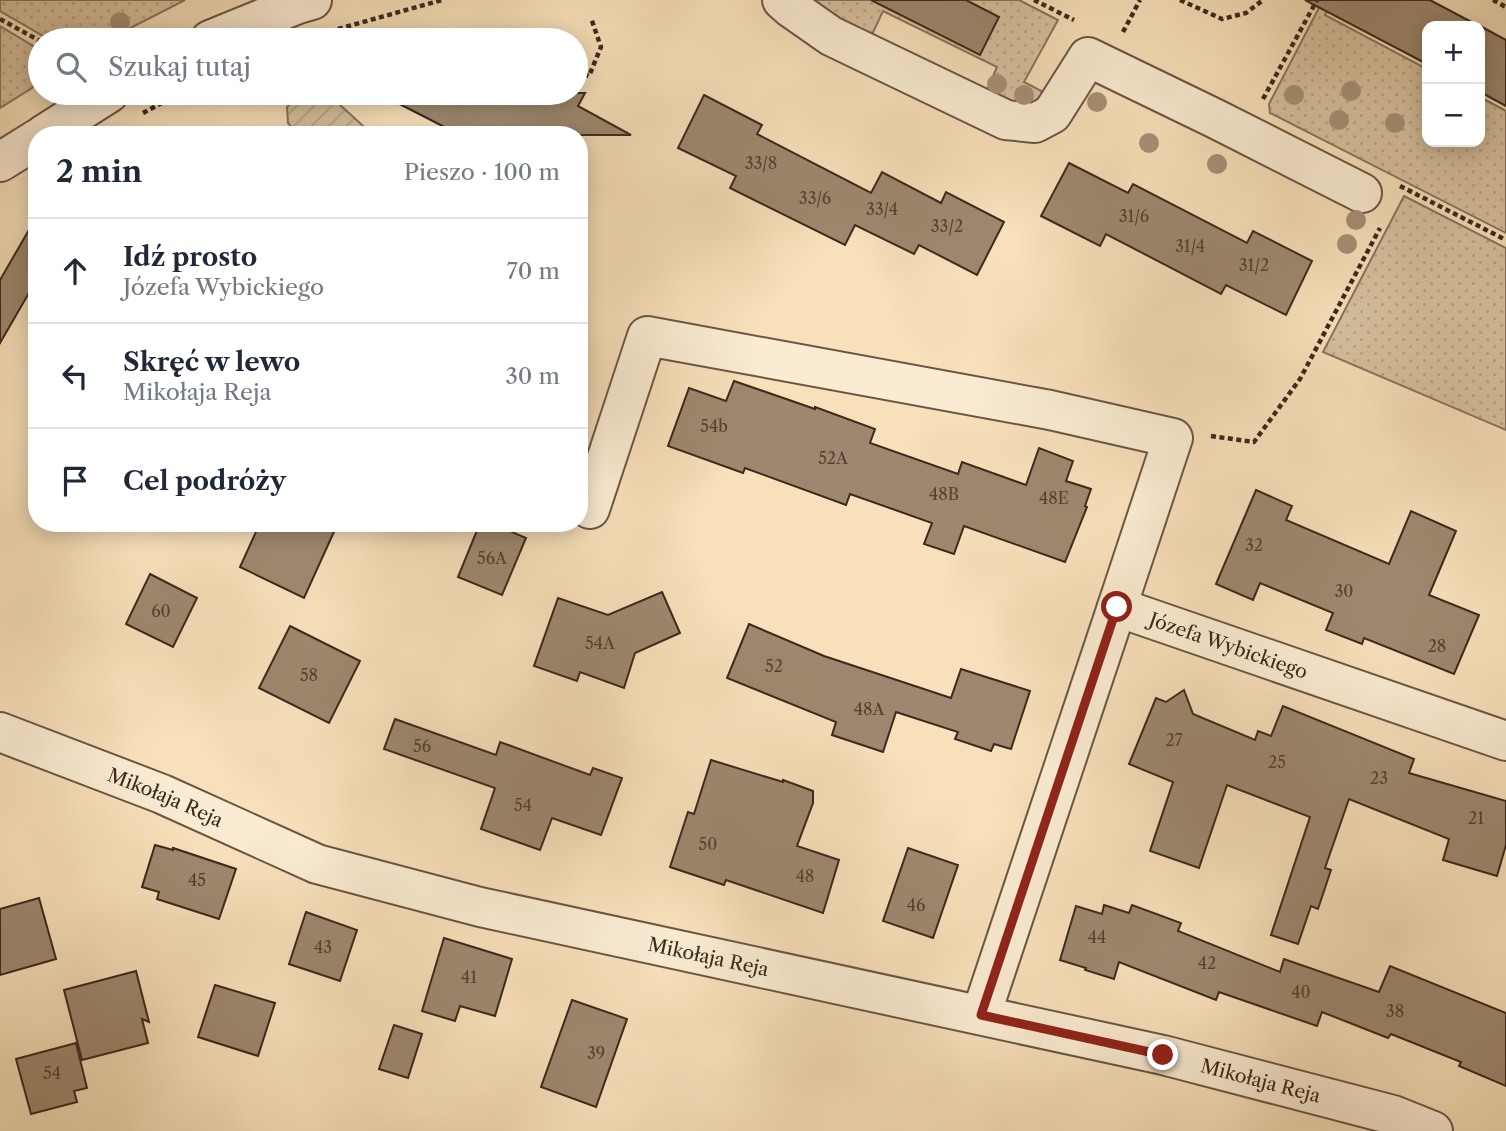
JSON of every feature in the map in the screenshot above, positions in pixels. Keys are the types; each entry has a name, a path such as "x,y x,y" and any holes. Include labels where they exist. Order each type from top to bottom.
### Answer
{"street":[{"path":"239,28 312,0"},
{"path":"782,0 831,36 1006,120 1035,123 1052,114 1088,57 1216,119 1372,208"},
{"path":"57,126 90,105"},
{"path":"0,162 28,145"},
{"path":"590,509 647,336 1050,410 1173,438 981,1015"},
{"name":"Józefa Wybickiego","path":"1117,607 1506,740"},
{"name":"Mikołaja Reja","path":"0,732 162,794 317,864 480,907 1176,1059 1393,1115 1433,1131"}],"path":[{"path":"342,28 442,0"},
{"path":"1117,42 1140,0"},
{"path":"1180,0 1222,19 1246,13 1263,0"},
{"path":"1262,101 1317,0"},
{"path":"1493,0 1506,7"},
{"path":"588,76 601,47 591,18"},
{"path":"0,19 28,34"},
{"path":"1173,438 1196,434 1254,442 1300,379 1372,208"}],"shaded area":[{"path":"0,0 185,0 130,28 29,28 0,11"},
{"path":"797,0 1019,0 1058,20 1024,82 1049,95 1025,107 1009,106 984,97 997,67 883,11 869,41"},
{"path":"1323,0 1332,0 1325,15 1422,66 1422,147 1485,147 1485,100 1506,111 1506,233 1270,113 1269,104"},
{"path":"0,26 28,43 28,90 0,108"},
{"path":"340,105 363,126 290,126 287,107"},
{"path":"1404,196 1506,248 1506,430 1323,352"}],"building":[{"path":"871,0 966,0 999,17 980,55"},
{"path":"1305,0 1430,0 1470,21 1422,21 1422,61"},
{"path":"1485,29 1506,40 1506,106 1485,95"},
{"path":"704,95 762,125 757,134 871,193 882,172 941,203 946,192 1004,222 977,275 919,245 914,254 855,225 845,245 730,188 736,176 678,148"},
{"path":"401,105 579,105 631,135 588,135 588,126 442,126"},
{"path":"1069,163 1128,193 1133,184 1247,243 1253,231 1312,261 1286,315 1226,285 1221,294 1106,234 1100,246 1041,216"},
{"path":"28,232 28,295 0,343 0,280"},
{"path":"734,381 875,429 870,443 958,474 962,462 1026,485 1039,448 1073,461 1066,481 1091,489 1085,506 1087,507 1065,562 964,526 954,554 924,544 932,523 850,494 846,505 745,468 743,473 668,446 689,388 726,401"},
{"path":"1256,490 1292,506 1286,520 1389,564 1411,511 1456,531 1429,595 1479,615 1454,674 1364,638 1362,644 1326,630 1333,613 1260,583 1253,600 1216,584"},
{"path":"256,532 334,532 304,598 240,567"},
{"path":"476,532 512,532 526,538 502,595 458,577"},
{"path":"150,574 197,598 173,647 126,624"},
{"path":"662,592 680,633 635,653 624,688 580,672 577,681 534,666 558,598 608,615"},
{"path":"749,624 824,656 951,698 961,669 1030,691 1011,749 994,744 991,751 955,739 958,732 896,712 883,752 832,735 836,722 727,678"},
{"path":"290,626 360,661 329,723 259,688"},
{"path":"1184,690 1193,714 1255,740 1258,731 1271,736 1283,706 1414,759 1409,773 1506,801 1506,845 1497,876 1443,860 1449,839 1349,799 1325,868 1331,870 1318,909 1311,906 1298,944 1271,935 1310,817 1227,785 1199,868 1150,851 1173,782 1129,764 1156,698 1166,702"},
{"path":"395,719 496,755 500,742 590,775 593,768 622,778 601,835 552,818 540,850 481,829 495,788 384,749"},
{"path":"711,760 813,791 813,803 797,846 839,860 823,913 726,880 724,885 670,867 688,812 694,814"},
{"path":"155,845 173,848 236,869 219,919 157,899 159,892 142,887"},
{"path":"908,848 958,865 933,938 883,921"},
{"path":"39,898 56,959 0,975 0,909"},
{"path":"1104,905 1129,913 1132,905 1181,923 1178,931 1280,972 1284,959 1379,992 1390,966 1506,1013 1506,1086 1459,1066 1461,1062 1391,1034 1388,1038 1322,1012 1317,1026 1219,992 1216,1000 1119,962 1114,979 1060,960 1076,906 1102,914"},
{"path":"306,912 357,930 340,981 289,964"},
{"path":"444,938 512,959 495,1016 460,1006 455,1021 422,1011"},
{"path":"136,971 149,1022 142,1019 148,1043 82,1060 64,990"},
{"path":"215,985 275,1003 258,1056 198,1037"},
{"path":"572,1000 627,1019 596,1107 541,1087"},
{"path":"394,1025 422,1034 408,1078 379,1069"},
{"path":"76,1043 87,1088 74,1091 77,1102 31,1114 16,1059"}],"route":[{"path":"1117,607 981,1015 1163,1055"}]}
